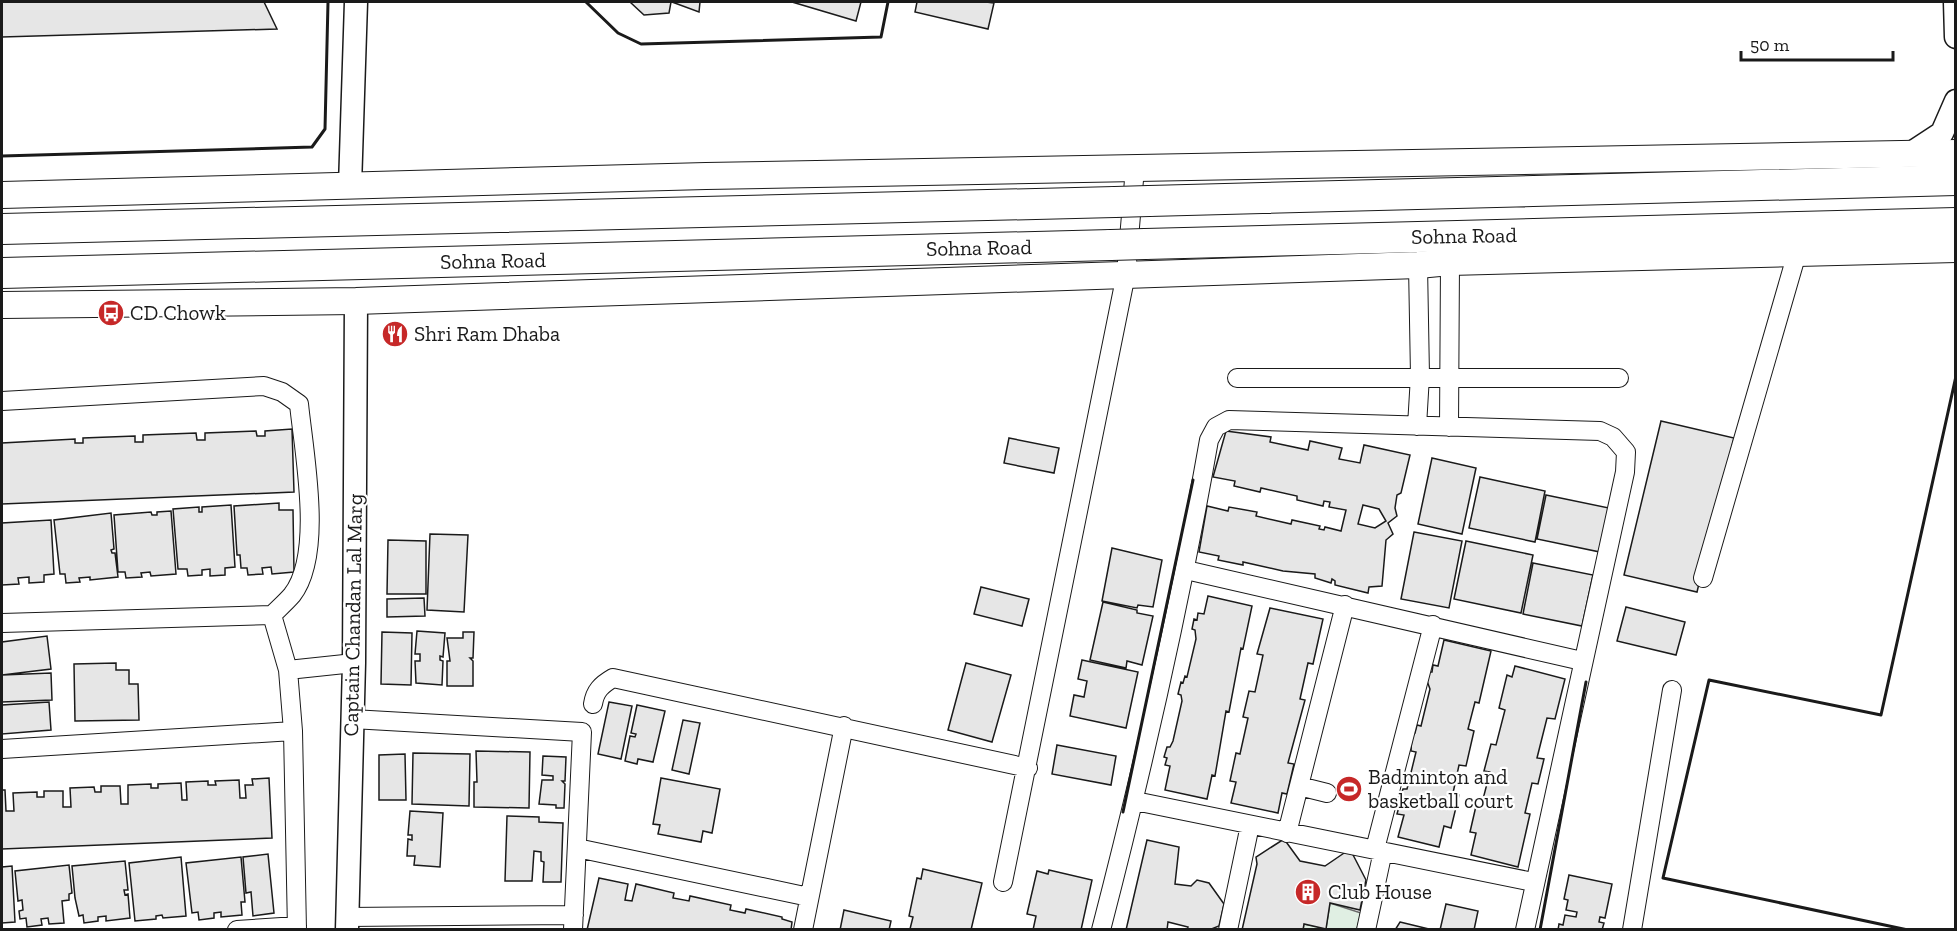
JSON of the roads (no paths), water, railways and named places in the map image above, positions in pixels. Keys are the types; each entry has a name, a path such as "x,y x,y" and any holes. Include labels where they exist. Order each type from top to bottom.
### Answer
{"highway":[{"name":"Sohna Road","path":"2,229 1956,180"},
{"name":"Sohna Road","path":"2,273 1956,223"}],"main road":[{"path":"2,195 1135,168 1956,153"},
{"path":"2,305 356,301 1418,265 1450,261 1956,249"}],"street":[{"path":"350,186 356,2"},
{"path":"1955,2 1956,37"},
{"path":"1910,154 1942,133 1956,101"},
{"path":"1003,882 1028,768 1125,274 1135,168"},
{"path":"1703,578 1797,253"},
{"path":"1449,427 1450,261"},
{"path":"1417,426 1420,376 1418,265"},
{"name":"Captain Chandan Lal Marg","path":"347,923 354,663 356,301"},
{"path":"1237,378 1420,376 1619,378"},
{"path":"2,401 264,386 282,392 299,404 311,532 303,573 292,595 272,615 2,622"},
{"path":"1101,930 1134,801 1186,570 1209,440 1216,427 1229,420 1600,431 1613,436 1626,452 1625,472 1533,882 1525,930"},
{"path":"1186,570 1582,661"},
{"path":"1287,833 1345,605"},
{"path":"237,930 297,928 293,731 288,670 272,615"},
{"path":"1366,930 1379,850 1433,626"},
{"path":"288,670 354,663"},
{"path":"593,704 595,695 602,684 613,678 844,726 1028,768"},
{"path":"1632,930 1672,690"},
{"path":"347,923 574,922 582,732 352,719"},
{"path":"802,930 844,726"},
{"path":"2,749 293,731"},
{"path":"1299,786 1327,793"},
{"path":"1134,801 1533,882"},
{"path":"1228,930 1250,825"},
{"path":"577,848 809,897"}],"place":[{"name":"CD Chowk","path":"111,313"},
{"name":"Shri Ram Dhaba","path":"395,334"},
{"name":"Badminton and basketball court","path":"1349,789"},
{"name":"Club House","path":"1308,892"}]}
